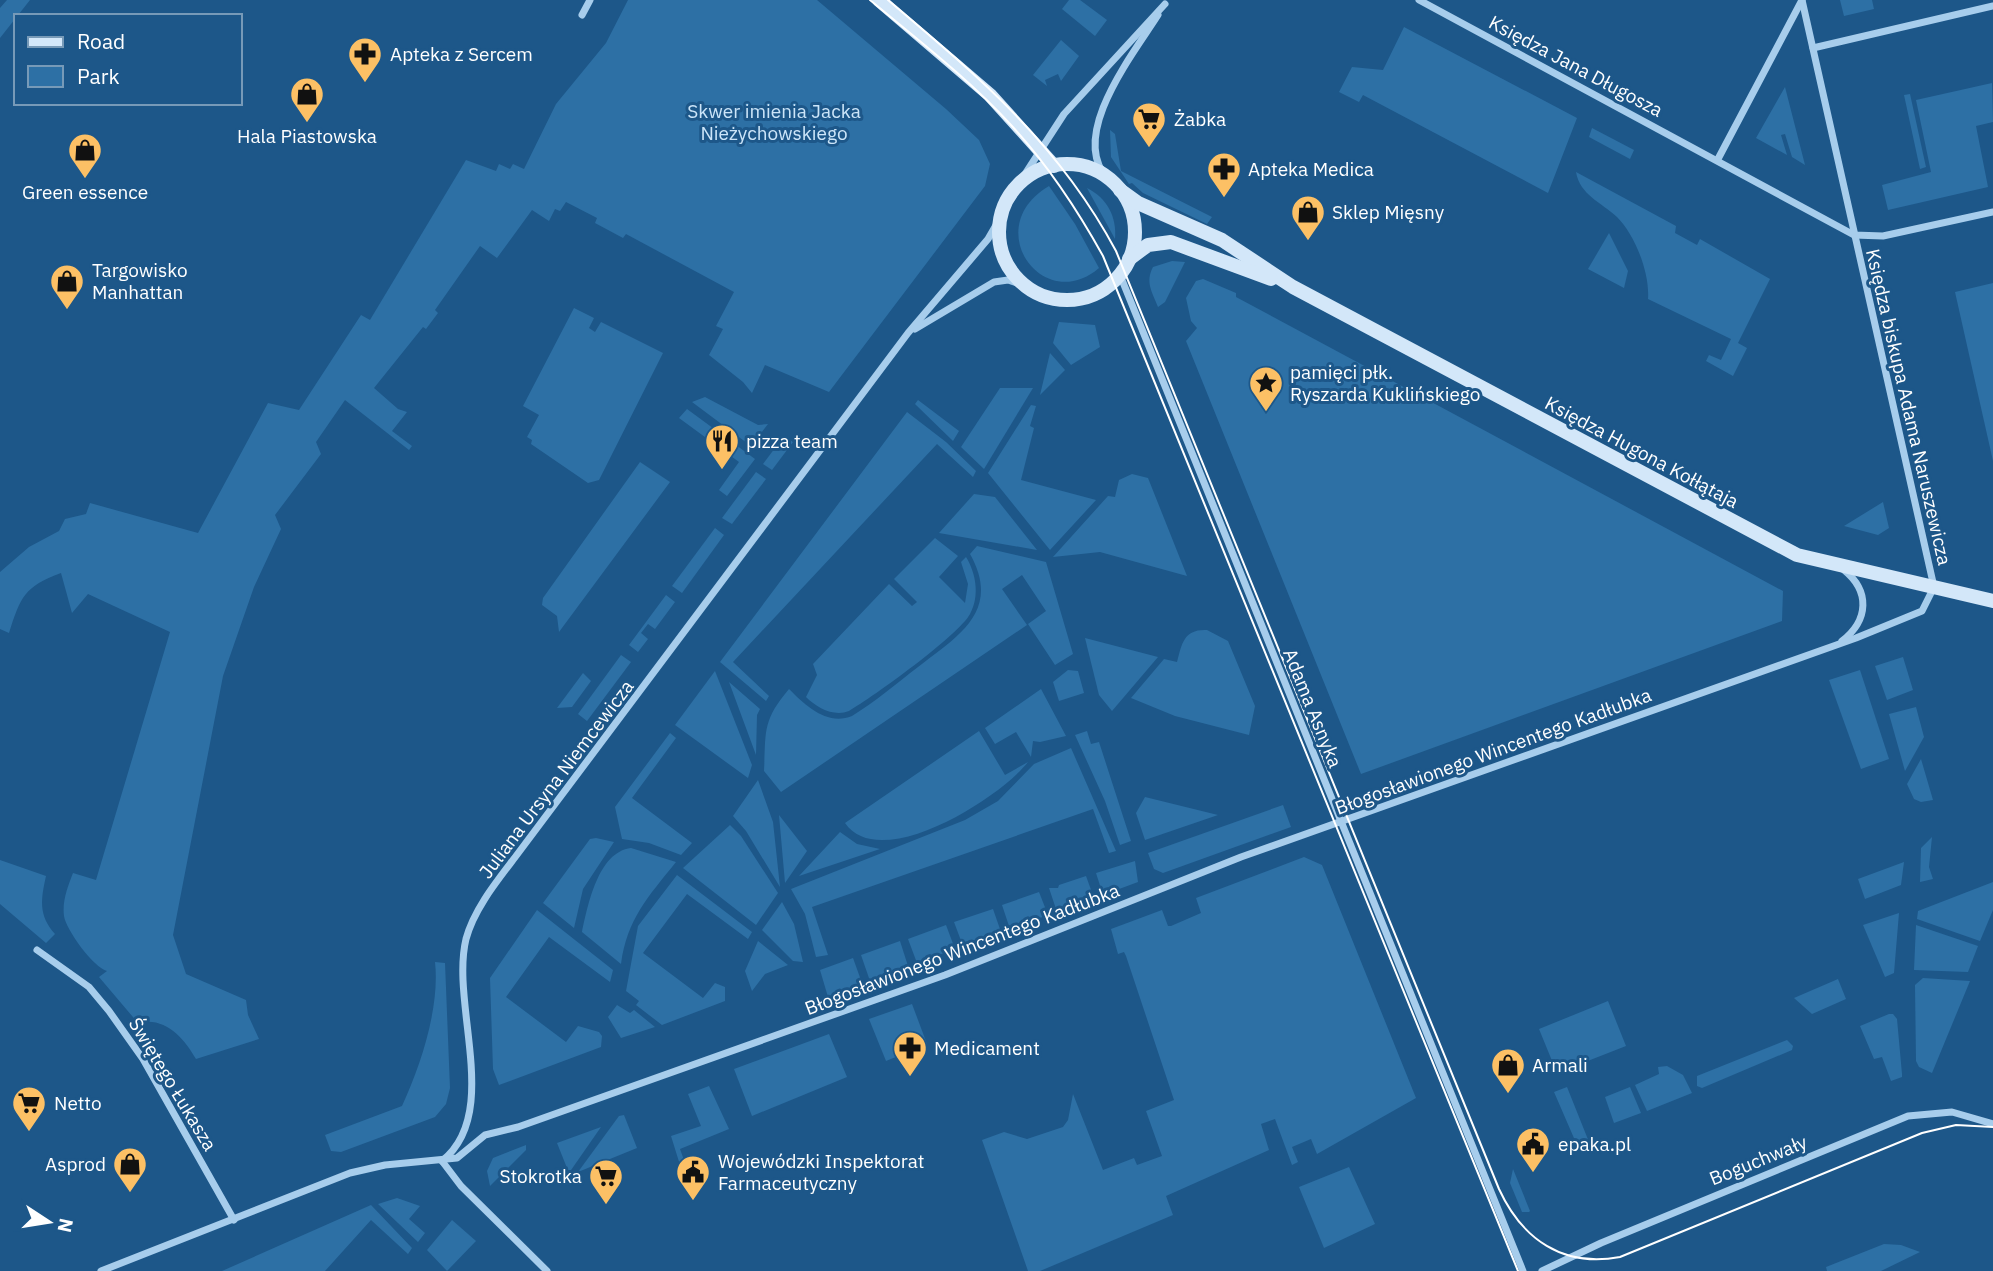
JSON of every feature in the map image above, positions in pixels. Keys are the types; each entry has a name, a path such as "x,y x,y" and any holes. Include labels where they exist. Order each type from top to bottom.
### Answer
{"street":[{"path":"582,15 590,0"},
{"path":"879,0 985,91 1054,166"},
{"name":"Księdza Jana Długosza","path":"1419,0 1718,159"},
{"name":"Księdza biskupa Adama Naruszewicza","path":"1802,0 1718,159 1854,235"},
{"name":"Księdza biskupa Adama Naruszewicza","path":"1802,0 1934,587"},
{"path":"1166,2 1121,74 1099,119 1095,157 1108,179 1120,190 1134,220 1134,244 1129,260 1120,275 1102,290 1080,299 1048,297 1026,286 1014,274 1003,253 1000,237 1003,213 1014,191 1064,114 1166,2"},
{"path":"1813,48 1993,6"},
{"path":"1014,191 1032,175 1054,166 1079,166 1108,179"},
{"name":"Księdza Hugona Kołłątaja","path":"1120,190 1134,201 1222,240 1293,287 1792,553 1993,601"},
{"path":"1854,235 1883,236 1993,212"},
{"name":"Juliana Ursyna Niemcewicza","path":"442,1161 455,1150 467,1130 471,1111 464,951 476,914 506,869 908,333 988,239 1003,213"},
{"name":"Księdza Hugona Kołłątaja","path":"1129,260 1147,244 1171,242 1293,287"},
{"name":"Adama Asnyka","path":"1120,275 1522,1271"},
{"name":"Juliana Ursyna Niemcewicza","path":"908,333 990,284 1008,281 1026,286"},
{"name":"Błogosławionego Wincentego Kadłubka","path":"1825,562 1840,567 1854,578 1864,600 1862,614 1856,626 1836,646"},
{"name":"Błogosławionego Wincentego Kadłubka","path":"101,1271 361,1170 442,1161 461,1156 491,1132 518,1127 944,975 1241,857 1836,646 1922,611 1934,587"},
{"name":"Świętego Łukasza","path":"37,950 89,987 109,1011 143,1059 234,1220"},
{"name":"Boguchwały","path":"1542,1271 1601,1242 1908,1116 1952,1112 1993,1124"},
{"path":"442,1161 461,1186 547,1271"}],"green space":[{"path":"7,0 30,0 19,14 14,14 14,20 0,38 0,8"},
{"name":"Skwer imienia Jacka Nieżychowskiego","path":"628,0 817,0 979,140 990,164 985,186 829,392 765,365 752,393 743,382 709,355 723,329 716,326 734,292 626,234 623,238 595,223 597,218 566,202 560,211 555,209 549,221 532,210 497,258 480,246 435,310 438,313 426,329 423,327 374,388 398,409 407,412 392,431 412,446 409,450 345,400 316,442 321,454 275,515 281,529 254,587 223,676 173,935 186,974 246,1000 248,1015 259,1039 196,1059 173,1030 157,1023 138,1023 99,977 107,971 81,948 64,916 66,894 73,873 96,880 170,632 88,594 72,613 61,573 31,588 21,601 9,633 0,629 0,572 29,547 59,531 65,519 86,514 90,503 198,533 268,403 299,410 361,315 370,320 466,160 496,171 499,164 510,169 513,164 524,169 556,104 606,43"},
{"path":"1069,0 1080,0 1107,20 1095,36 1062,9"},
{"path":"1840,0 1872,0 1874,9 1844,16"},
{"path":"1404,27 1577,118 1548,193 1363,95 1359,102 1339,92 1352,67 1383,70"},
{"path":"1061,40 1079,56 1061,81 1058,74 1045,80 1047,86 1033,75"},
{"path":"1992,83 1993,122 1976,126 1988,187 1888,210 1882,185 1931,172 1916,100"},
{"path":"1785,87 1805,165 1792,157 1785,134 1781,135 1787,155 1756,138"},
{"path":"1910,94 1926,167 1920,169 1904,95"},
{"path":"1592,128 1634,150 1630,159 1589,137"},
{"path":"1110,130 1115,134 1121,171 1212,217 1207,224 1143,193 1132,183 1129,184 1111,157"},
{"path":"1576,172 1676,226 1675,233 1697,245 1700,239 1770,279 1738,343 1747,348 1733,376 1706,361 1709,355 1721,360 1731,339 1648,299 1644,266 1630,234 1617,217 1582,187"},
{"path":"1049,186 1075,224 1099,268 1078,280 1058,281 1040,274 1027,260 1019,243 1019,223 1029,203"},
{"path":"1087,188 1100,197 1109,209 1114,223 1115,239"},
{"path":"1609,233 1628,271 1624,288 1588,269"},
{"path":"1172,261 1185,262 1165,302 1158,307 1150,287 1151,272 1153,267"},
{"path":"1203,279 1236,293 1236,297 1783,591 1782,621 1361,774 1186,341 1197,328 1191,321 1186,298 1196,281"},
{"path":"1993,283 1993,461 1955,292"},
{"path":"574,308 594,318 589,328 595,332 601,322 663,353 599,480 588,483 531,444 532,440 527,437 539,415 523,406"},
{"path":"1059,322 1095,325 1100,347 1071,365 1053,343"},
{"path":"1050,353 1065,370 1040,395"},
{"path":"1000,388 1033,388 984,469 961,447"},
{"path":"705,397 758,425 768,424 751,446 692,402"},
{"path":"918,400 959,431 953,441 915,404"},
{"path":"1031,405 1036,406 1030,426 1034,428 1021,480 1096,500 1050,550 988,473"},
{"path":"687,409 755,459 727,496 719,490 739,462 679,418"},
{"path":"907,412 946,442 976,471 973,477 937,444 733,662 769,696 766,701 720,662"},
{"path":"784,436 793,442 772,470 763,464"},
{"path":"640,462 670,482 559,632 557,616 542,605 543,598"},
{"path":"756,472 766,479 732,524 722,518"},
{"path":"1132,474 1148,478 1187,576 1100,552 1053,557 1108,496 1115,497 1119,480"},
{"path":"974,494 995,497 1037,550 939,533"},
{"path":"1883,502 1889,528 1878,535 1844,526"},
{"path":"715,528 724,535 682,593 672,586"},
{"path":"935,538 958,556 939,577 965,603 968,584 961,562 966,557 974,577 975,600 963,624 895,680 849,711 832,712 815,705 806,697 817,675 813,664 889,584 912,606 917,602 894,579"},
{"path":"977,546 1046,562 1073,654 1055,665 1028,624 1046,611 1022,575 1002,589 1027,625 781,792 764,771 767,727 780,700 789,689 818,713 834,718 852,716 948,644 971,620 978,607 981,591 979,574 970,554"},
{"path":"666,595 675,602 655,629 648,624 641,633 648,639 638,652 629,645"},
{"path":"1207,630 1228,641 1255,706 1249,735 1175,716 1131,698 1164,659 1177,662 1185,638 1193,632"},
{"path":"1085,638 1158,657 1112,711 1099,695"},
{"path":"621,655 631,662 587,721 578,714"},
{"path":"1903,657 1913,690 1887,700 1875,666"},
{"path":"1068,670 1078,671 1084,693 1059,701 1053,682"},
{"path":"1860,670 1889,759 1861,769 1829,680"},
{"path":"715,671 752,765 748,778 675,725"},
{"path":"583,673 591,681 572,707 557,708"},
{"path":"729,682 760,709 757,715 756,755"},
{"path":"1041,689 1066,736 1033,741 1031,757 1016,732 995,744 985,728"},
{"path":"1916,707 1924,737 1905,771 1889,714"},
{"path":"979,731 1005,775 1028,762 993,794 967,811 911,836 884,840 862,836 845,823"},
{"path":"1087,731 1091,744 1099,742 1131,841 1120,845 1105,801 1075,735"},
{"path":"670,733 676,738 632,798 692,843 681,855 649,843 622,839 615,807"},
{"path":"1071,748 1116,851 1109,853 1093,809 812,907 828,955 816,957 805,914 791,889 965,820 998,801 1034,764"},
{"path":"1921,759 1933,800 1921,802 1914,799 1907,784"},
{"path":"758,780 773,822 780,887 746,831 733,816"},
{"path":"1145,797 1218,815 1145,840 1136,813"},
{"path":"1283,805 1291,827 1163,873 1154,869 1148,853"},
{"path":"779,815 807,851 785,883"},
{"path":"730,825 741,836 778,893 756,925 683,868"},
{"path":"840,832 857,844 880,849 799,876"},
{"path":"1932,837 1929,867 1933,879 1920,882 1921,848"},
{"path":"590,839 614,842 583,889 574,928 543,903"},
{"path":"631,848 676,862 640,909 628,934 621,964 582,932 591,895 603,869 610,859"},
{"path":"1304,857 1322,865 1416,1098 1317,1154 1311,1139 1292,1147 1298,1162 1292,1165 1275,1119 1261,1124 1269,1150 1166,1196 1173,1215 1040,1271 1028,1271 982,1140 1004,1132 1027,1139 1063,1127 1068,1120 1073,1094 1103,1170 1134,1158 1137,1165 1162,1156 1146,1111 1174,1100 1126,956 1124,952 1118,954 1111,929 1162,910 1168,926 1171,926 1201,913 1196,898"},
{"path":"0,860 46,876 43,913 55,934 46,943 0,904"},
{"path":"1135,861 1138,882 1103,895 1096,873"},
{"path":"1904,862 1901,885 1865,899 1858,879"},
{"path":"677,875 752,932 748,939 687,894 643,953 703,998 715,983 725,987 725,1001 662,1025 636,1005 639,1001 626,991 638,926"},
{"path":"1086,876 1094,898 1057,912 1049,888 1058,888 1059,885"},
{"path":"1993,882 1993,910 1980,941 1917,919 1918,911"},
{"path":"1039,892 1048,915 1010,929 1002,905"},
{"path":"782,902 794,924 803,962 793,961 762,930"},
{"path":"993,909 1001,932 963,946 954,922"},
{"path":"537,910 613,970 610,982 549,937 506,997 566,1042 578,1026 599,1032 602,1036 601,1047 499,1085 493,1069 490,978"},
{"path":"1899,913 1894,973 1885,977 1863,925"},
{"path":"946,925 955,949 917,963 908,939"},
{"path":"1916,925 1978,946 1968,972 1914,970"},
{"path":"758,941 788,965 765,974 752,991 745,971"},
{"path":"900,941 908,966 870,981 861,955"},
{"path":"853,958 862,983 828,997 820,970"},
{"path":"435,962 445,963 450,1088 446,1104 435,1117 341,1152 331,1151 325,1135 402,1106 428,1036 435,998"},
{"path":"1923,978 1970,981 1932,1073 1919,1067 1916,1061 1915,985"},
{"path":"1838,979 1846,999 1812,1014 1794,998"},
{"path":"1608,1001 1626,1046 1557,1073 1539,1029"},
{"path":"912,1004 927,1044 886,1061 869,1019"},
{"path":"617,1005 630,1013 634,1010 655,1027 621,1038 608,1017"},
{"path":"1893,1014 1897,1019 1902,1074 1902,1077 1891,1081 1882,1057 1874,1059 1860,1026"},
{"path":"829,1034 847,1077 752,1116 734,1069"},
{"path":"1787,1040 1793,1046 1792,1050 1702,1088 1697,1086 1697,1076"},
{"path":"1667,1066 1683,1075 1692,1093 1647,1111 1635,1085 1659,1074 1658,1067"},
{"path":"709,1086 729,1129 680,1149 685,1163 680,1165 671,1136 701,1126 688,1094"},
{"path":"1567,1087 1589,1142 1596,1140 1599,1143 1580,1152 1554,1092"},
{"path":"1630,1087 1641,1113 1614,1123 1605,1097"},
{"path":"624,1115 637,1148 578,1172 619,1116"},
{"path":"601,1127 569,1173 557,1143"},
{"path":"526,1145 526,1150 490,1186 487,1171 493,1158"},
{"path":"1349,1167 1375,1224 1324,1248 1299,1187"},
{"path":"1513,1169 1529,1212 1522,1212 1510,1183"},
{"path":"397,1198 420,1206 409,1219 425,1233 418,1242 378,1204"},
{"path":"371,1205 412,1248 408,1254 371,1220 325,1271 222,1271"},
{"path":"452,1220 476,1241 447,1271 427,1250"},
{"path":"1884,1244 1901,1245 1920,1252 1881,1271 1827,1271 1826,1267"}],"tram line":[{"path":"870,0 961,76 1011,125 1061,188 1103,256 1518,1271"},
{"path":"888,0 1015,114 1069,177 1116,251 1499,1189 1508,1207 1532,1235 1563,1254 1580,1258 1620,1257 1922,1133 1956,1125 1993,1127"}],"place":[{"name":"Apteka z Sercem","path":"365,84"},
{"name":"Hala Piastowska","path":"307,124"},
{"name":"Żabka","path":"1149,149"},
{"name":"Green essence","path":"85,180"},
{"name":"Apteka Medica","path":"1224,199"},
{"name":"Sklep Mięsny","path":"1308,242"},
{"name":"Targowisko Manhattan","path":"67,311"},
{"name":"pamięci płk. Ryszarda Kuklińskiego","path":"1266,413"},
{"name":"pizza team","path":"722,471"},
{"name":"Medicament","path":"910,1078"},
{"name":"Armali","path":"1508,1095"},
{"name":"Netto","path":"29,1133"},
{"name":"epaka.pl","path":"1533,1174"},
{"name":"Asprod","path":"130,1194"},
{"name":"Wojewódzki Inspektorat Farmaceutyczny","path":"693,1202"},
{"name":"Stokrotka","path":"606,1206"}]}
